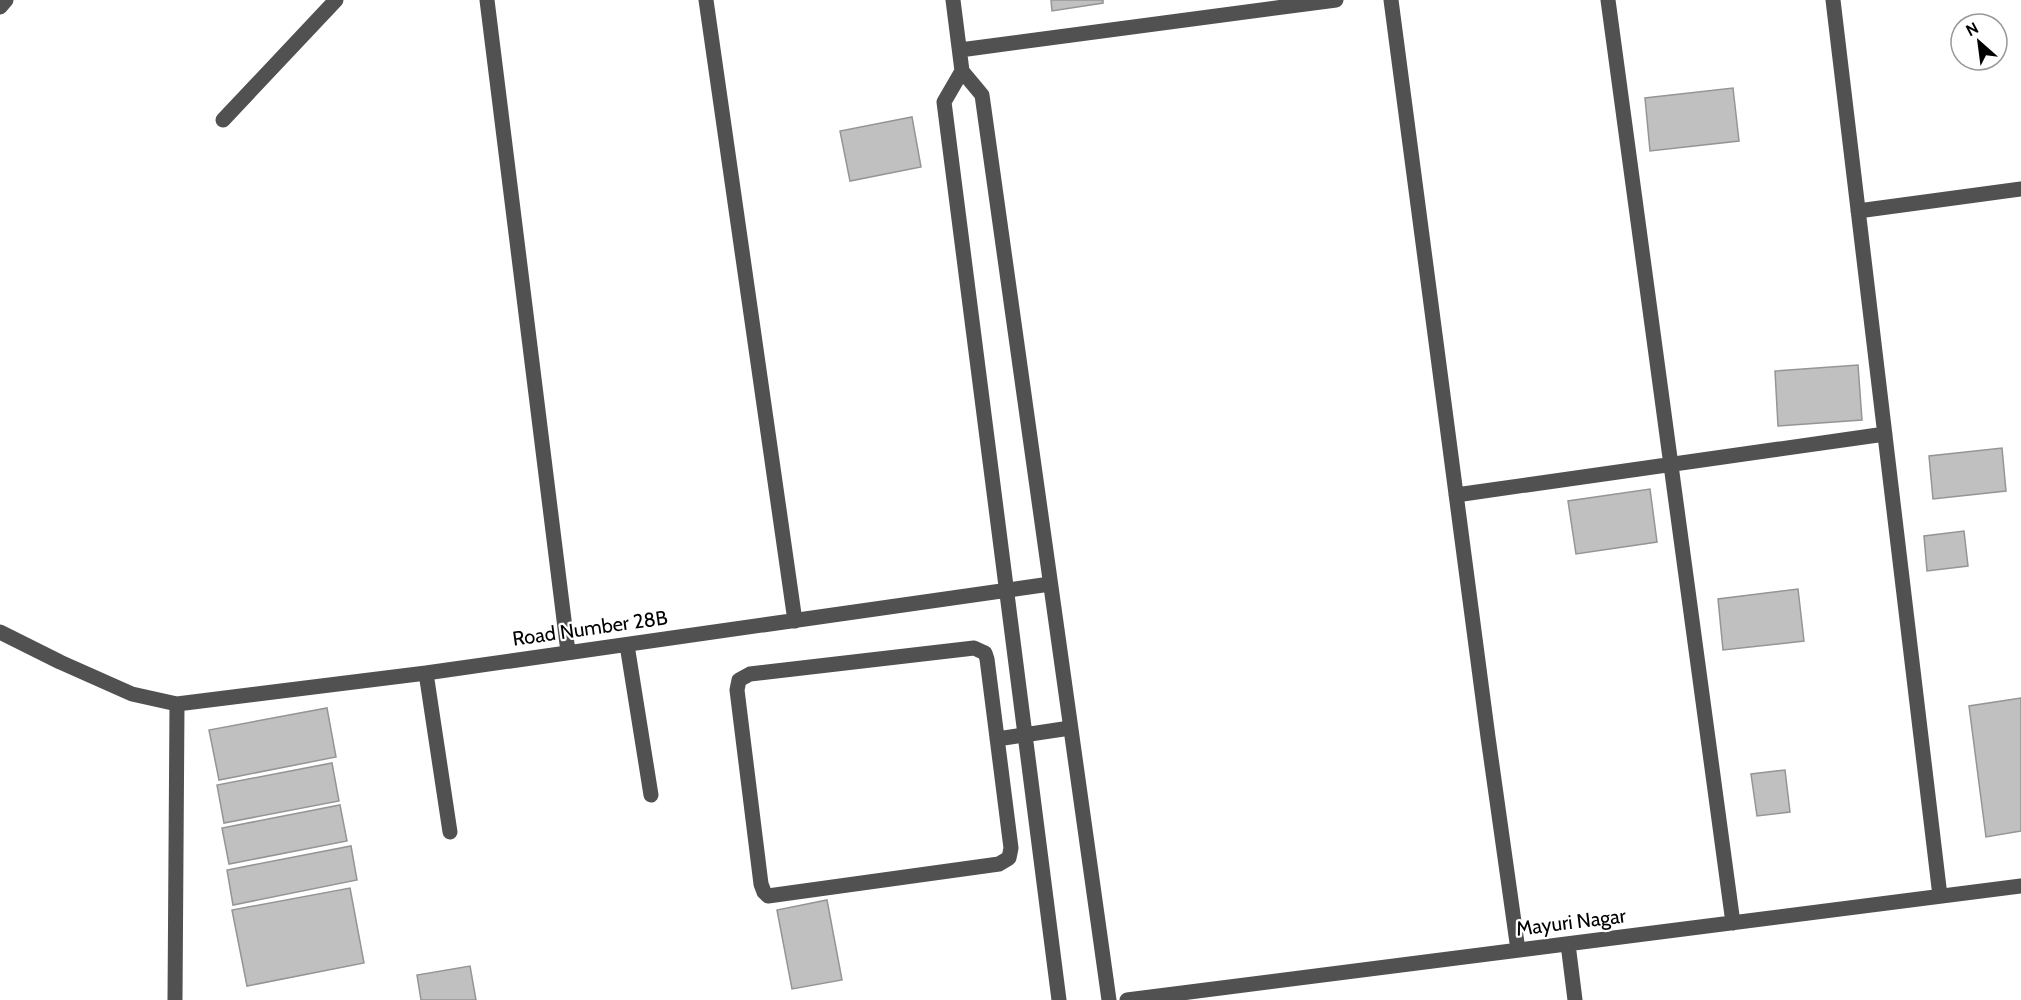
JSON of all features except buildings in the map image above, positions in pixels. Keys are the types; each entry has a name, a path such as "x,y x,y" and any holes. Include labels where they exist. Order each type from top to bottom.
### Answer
{"street":[{"path":"0,7 6,0"},
{"path":"224,120 336,0"},
{"path":"487,0 568,652"},
{"path":"706,0 795,621"},
{"path":"953,0 962,71 981,95 1109,1000"},
{"path":"960,50 1336,0"},
{"path":"1391,0 1518,950"},
{"path":"1608,0 1733,923"},
{"path":"1833,0 1940,896"},
{"path":"962,71 944,102 1059,1000"},
{"path":"1858,211 2021,189"},
{"path":"1456,495 1885,434"},
{"name":"Road Number 28B","path":"0,632 132,694 177,704 426,673 1050,584"},
{"path":"627,645 651,795"},
{"path":"975,648 985,653 987,659 997,739 1011,848 1009,858 1004,862 774,896 768,896 764,892 761,884 737,690 739,680 750,674 975,648"},
{"path":"426,673 450,832"},
{"path":"176,1000 177,704"},
{"path":"997,739 1071,728"},
{"name":"Mayuri Nagar","path":"1127,1000 2021,886"},
{"path":"1568,944 1575,1000"}]}
